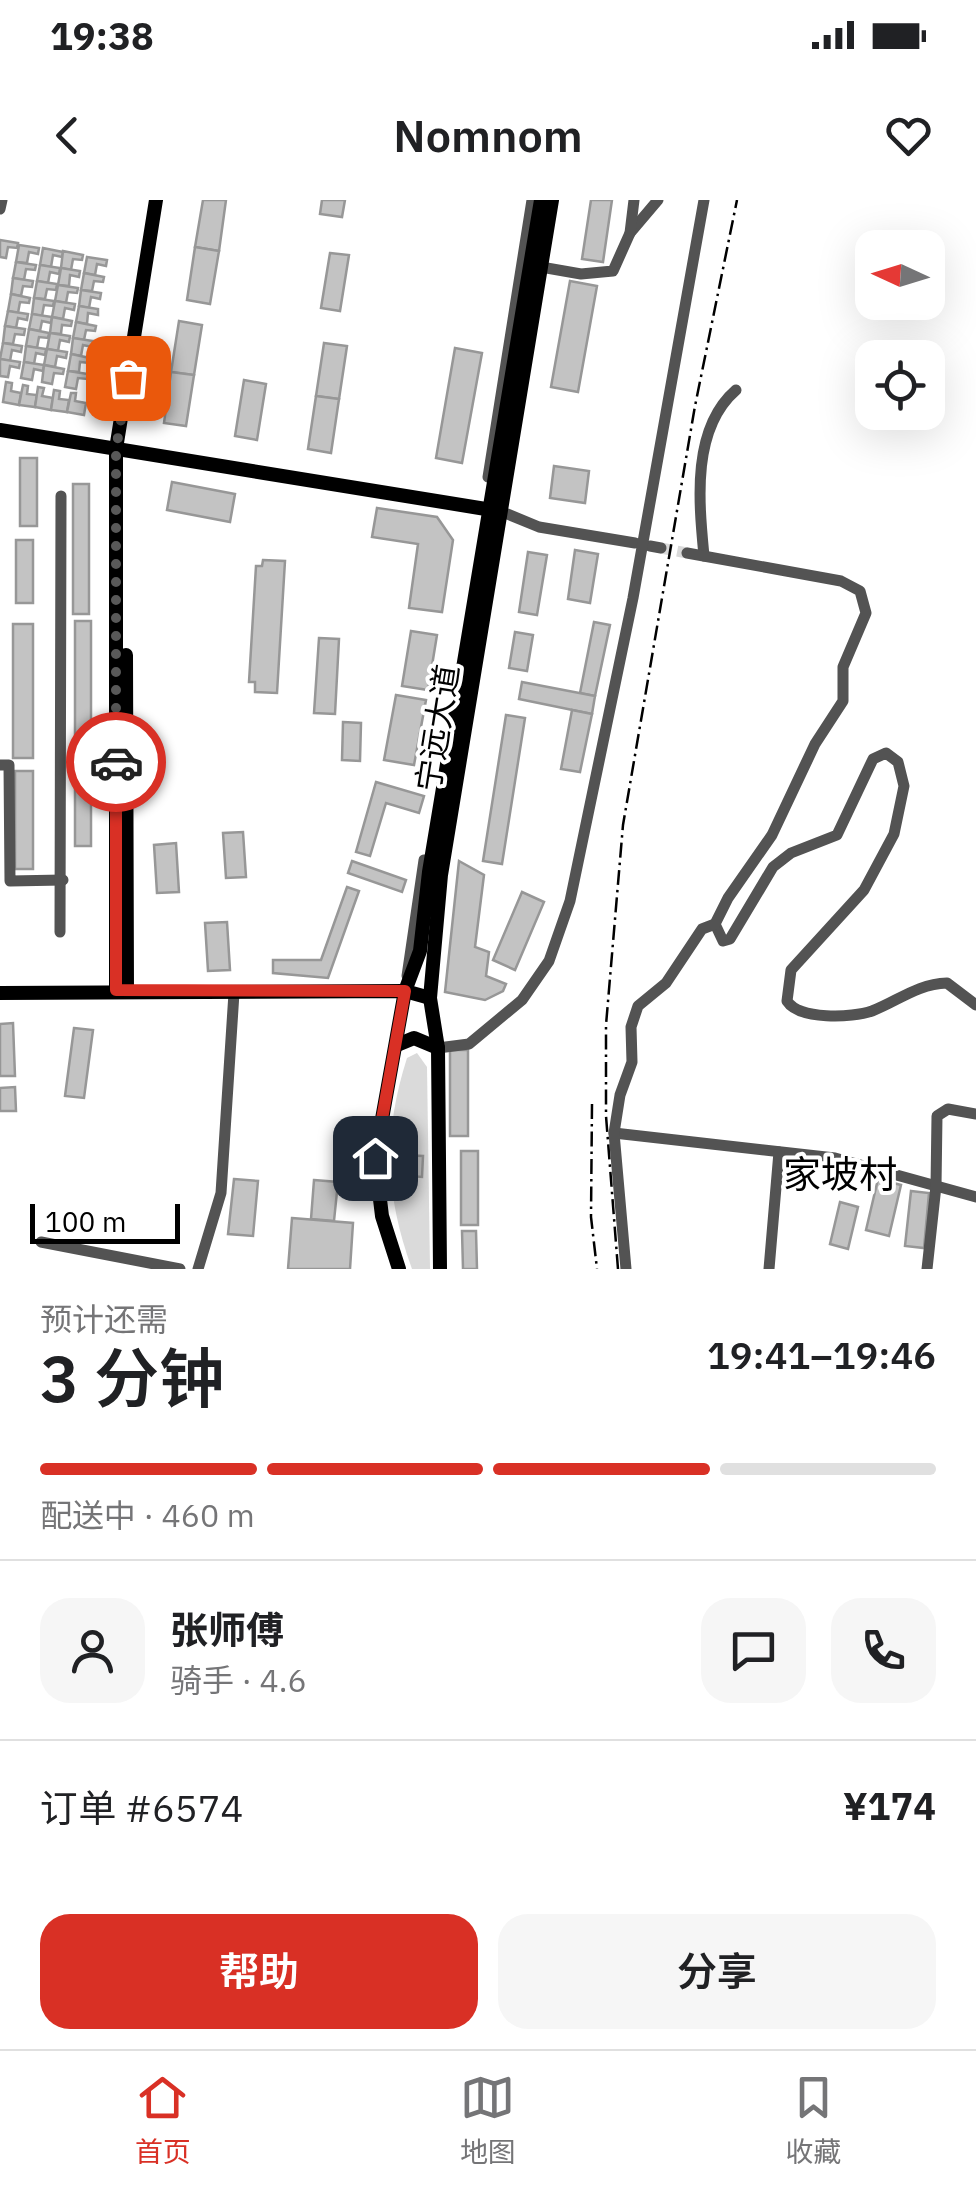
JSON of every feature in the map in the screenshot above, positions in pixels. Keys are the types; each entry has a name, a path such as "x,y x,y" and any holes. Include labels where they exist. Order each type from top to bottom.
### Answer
{"main road":[{"path":"121,990 121,450 156,200"},
{"path":"121,450 165,200"},
{"name":"宁远大道","path":"399,1269 382,1216 375,1158 405,991 420,952 429,872 541,200"},
{"name":"宁远大道","path":"440,1269 438,1048 430,998 441,875 491,510 552,200"},
{"path":"0,430 491,510"},
{"path":"0,993 405,991 430,998"},
{"path":"397,1045 414,1038 438,1048"}],"street":[{"path":"0,209 2,200"},
{"name":"宁远大道","path":"491,510 532,200"},
{"path":"630,233 634,200"},
{"path":"541,267 581,274 612,271 630,233 658,200"},
{"path":"438,1048 468,1044 522,1000 549,961 570,901 632,598 704,200"},
{"path":"704,556 699,489 706,443 716,415 736,390"},
{"path":"60,932 61,496"},
{"path":"491,510 539,527 635,542"},
{"path":"626,1269 614,1133 620,1096 632,1062 631,1028 638,1006 666,983 684,950 702,930 715,924 728,898 772,836 815,744 843,701 843,667 866,613 860,591 841,581 687,553"},
{"path":"715,924 718,936 723,941 730,940 773,867 791,852 837,835 873,759 886,753 898,762 904,786 894,834 854,903 791,970 787,1001 800,1012 863,1013 924,986 947,983 976,1005"},
{"path":"0,765 9,765 10,881 63,880"},
{"path":"198,1269 221,1193 234,992"},
{"path":"928,1269 936,1186 937,1116 948,1109 976,1114"},
{"path":"614,1133 835,1158 976,1197"},
{"path":"769,1269 779,1152"},
{"path":"41,1242 180,1269"}],"shaded area":[{"path":"417,1053 427,1067 430,1269 412,1269 396,1215 390,1164 399,1086 407,1058"}],"building":[{"path":"203,200 226,200 219,251 195,247"},
{"path":"322,200 345,200 342,217 320,214"},
{"path":"591,200 612,200 603,262 582,259"},
{"path":"0,240 18,243 17,248 8,247 6,258 0,257"},
{"path":"19,245 39,248 38,254 29,252 27,263 16,262"},
{"path":"195,247 219,251 210,304 187,300"},
{"path":"43,248 63,252 62,257 53,255 51,267 40,265"},
{"path":"63,251 83,255 82,260 73,259 71,270 61,268"},
{"path":"330,253 349,255 340,311 321,308"},
{"path":"87,257 107,260 106,266 97,264 95,275 84,273"},
{"path":"16,262 36,265 35,270 26,269 24,280 13,278"},
{"path":"40,265 60,268 59,274 50,272 48,283 37,281"},
{"path":"61,268 80,271 79,277 70,275 69,286 58,285"},
{"path":"84,273 104,277 103,282 94,281 92,291 81,290"},
{"path":"13,278 33,281 32,287 23,286 21,296 11,294"},
{"path":"37,281 57,284 56,290 47,289 45,299 34,298"},
{"path":"570,281 597,286 578,392 551,387"},
{"path":"58,285 78,288 77,293 68,292 66,303 55,301"},
{"path":"81,290 101,293 100,299 91,297 89,308 79,306"},
{"path":"11,294 30,298 29,303 20,302 18,313 8,311"},
{"path":"34,298 54,301 53,306 44,305 42,316 32,314"},
{"path":"55,301 75,304 74,310 65,308 63,319 52,317"},
{"path":"79,306 98,309 98,315 88,313 87,324 76,322"},
{"path":"8,311 28,314 27,320 18,318 16,328 5,326"},
{"path":"32,314 52,317 51,323 42,321 40,331 29,329"},
{"path":"52,317 72,321 71,326 62,325 61,334 50,333"},
{"path":"179,321 202,325 194,375 171,372"},
{"path":"76,322 96,326 95,331 86,330 84,340 73,338"},
{"path":"5,326 25,329 24,335 15,334 13,344 3,343"},
{"path":"29,329 49,333 48,338 39,337 37,348 26,346"},
{"path":"50,333 70,336 69,342 60,340 58,351 47,349"},
{"path":"73,338 93,341 92,347 83,345 81,356 71,354"},
{"path":"3,343 22,346 21,352 12,350 10,361 0,359"},
{"path":"324,343 347,346 339,399 316,396"},
{"path":"26,346 46,349 45,355 36,353 34,364 24,362"},
{"path":"455,348 482,353 462,463 436,458"},
{"path":"47,349 67,352 66,358 57,356 55,367 44,365"},
{"path":"71,354 90,358 89,363 80,362 79,372 68,371"},
{"path":"0,359 20,362 19,368 10,366 8,377 0,376"},
{"path":"24,362 44,365 43,371 34,369 32,380 21,378"},
{"path":"44,365 64,369 63,374 54,373 52,384 42,382"},
{"path":"68,371 88,374 87,379 78,378 76,389 65,387"},
{"path":"171,372 194,375 186,426 164,423"},
{"path":"244,380 266,384 257,440 235,436"},
{"path":"6,382 12,383 11,391 21,393 19,405 3,402"},
{"path":"23,385 28,386 27,394 37,395 35,407 19,405"},
{"path":"38,387 44,388 42,396 53,398 51,410 35,407"},
{"path":"54,390 60,391 59,399 69,400 67,412 51,410"},
{"path":"71,393 76,393 75,401 86,403 84,415 67,412"},
{"path":"316,396 339,399 331,453 308,449"},
{"path":"20,458 37,458 37,526 20,526"},
{"path":"554,466 589,471 585,503 550,498"},
{"path":"172,482 235,494 230,522 167,510"},
{"path":"73,484 89,484 89,614 73,614"},
{"path":"377,508 437,517 453,540 442,612 409,608 418,544 372,537"},
{"path":"16,540 33,540 33,603 16,603"},
{"path":"575,550 598,554 590,603 568,599"},
{"path":"528,552 547,555 537,615 519,612"},
{"path":"263,560 285,561 277,693 255,692 255,682 249,682 256,566 262,566"},
{"path":"75,621 91,621 91,846 75,846"},
{"path":"594,622 610,625 595,696 580,693"},
{"path":"13,624 33,624 33,758 13,758"},
{"path":"411,631 437,635 428,690 402,686"},
{"path":"515,632 533,635 527,671 509,668"},
{"path":"319,638 339,639 335,714 314,713"},
{"path":"522,682 595,696 592,714 519,699"},
{"path":"396,695 426,700 414,765 384,760"},
{"path":"572,710 592,714 580,772 561,769"},
{"path":"506,715 525,718 502,864 483,861"},
{"path":"343,722 361,723 360,761 342,760"},
{"path":"15,771 33,771 33,869 15,869"},
{"path":"376,782 424,796 419,813 386,803 370,856 356,852"},
{"path":"243,832 246,877 226,878 223,833"},
{"path":"176,843 179,892 157,893 154,845"},
{"path":"352,861 406,880 402,892 348,873"},
{"path":"459,861 484,875 475,947 489,952 486,976 506,984 503,991 485,1000 445,992"},
{"path":"347,887 359,891 328,978 273,973 273,960 321,960"},
{"path":"522,892 544,902 515,970 493,960"},
{"path":"227,922 230,970 208,971 205,923"},
{"path":"13,1023 15,1076 0,1076 0,1024"},
{"path":"74,1028 93,1030 84,1098 65,1096"},
{"path":"450,1050 468,1050 468,1136 450,1136"},
{"path":"15,1087 16,1111 0,1111 0,1088"},
{"path":"461,1151 478,1151 478,1225 461,1225"},
{"path":"400,1155 423,1156 422,1177 399,1175"},
{"path":"234,1179 258,1181 253,1236 228,1234"},
{"path":"878,1179 901,1185 889,1236 866,1230"},
{"path":"314,1180 338,1182 334,1221 311,1219"},
{"path":"911,1191 929,1193 924,1248 905,1246"},
{"path":"840,1202 858,1207 848,1249 830,1244"},
{"path":"292,1218 353,1223 350,1269 288,1269"},
{"path":"462,1231 476,1231 477,1269 463,1269"}],"tunnel":[{"path":"661,548 687,553"}],"railway":[{"path":"618,1269 606,1116 606,1025 623,825 695,406 737,200"},
{"path":"592,1104 591,1217 597,1269"}],"way so far":[{"path":"116,762 116,449 128,378"}],"district":[{"name":"家坡村","path":"840,1173"}],"route":[{"path":"116,762 116,990 405,991 375,1158"}]}
